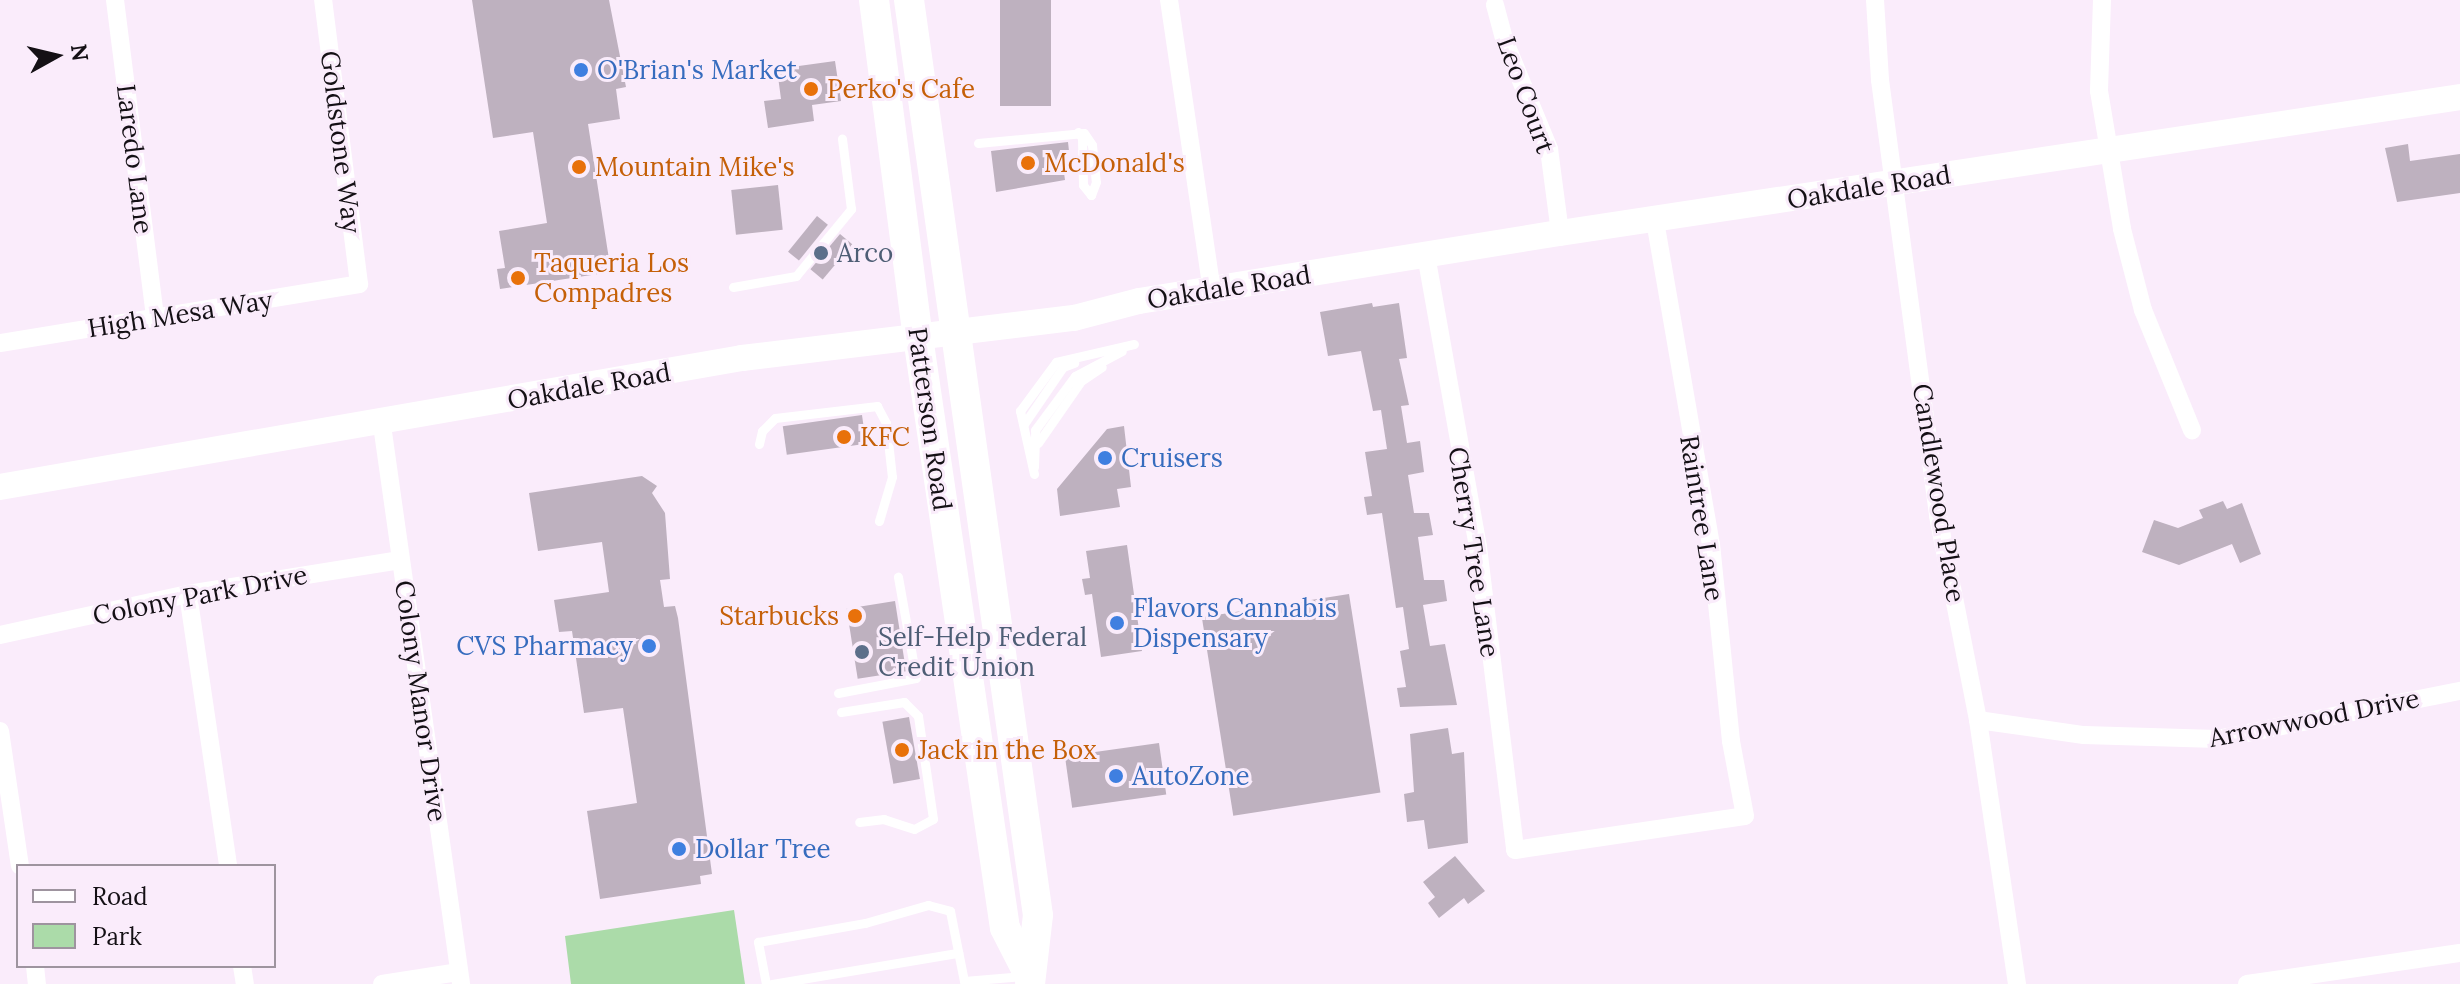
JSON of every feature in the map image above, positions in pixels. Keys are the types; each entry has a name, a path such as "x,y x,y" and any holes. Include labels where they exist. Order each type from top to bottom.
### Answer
{"main road":[{"name":"Patterson Road","path":"874,0 918,337 1005,928 1030,980"},
{"name":"Patterson Road","path":"909,0 1038,915 1030,980"}],"street":[{"name":"Laredo Lane","path":"115,0 155,317"},
{"name":"Goldstone Way","path":"323,0 359,284"},
{"path":"1169,0 1212,290"},
{"name":"Candlewood Place","path":"1875,0 1938,516 1978,720 2017,984"},
{"path":"2102,0 2099,91 2108,149 2143,310 2192,430"},
{"name":"Leo Court","path":"1495,5 1505,42 1549,149 1560,233"},
{"name":"Oakdale Road","path":"0,487 381,418 503,402 742,358 1074,318 1212,290 1560,233 2460,97"},
{"name":"Raintree Lane","path":"1515,850 1745,816 1731,741 1711,545 1655,220"},
{"name":"Cherry Tree Lane","path":"1426,255 1478,547 1515,850"},
{"name":"High Mesa Way","path":"0,343 359,284"},
{"name":"Colony Manor Drive","path":"381,418 460,978"},
{"name":"Colony Park Drive","path":"0,635 188,594 400,560"},
{"path":"188,594 228,864"},
{"name":"Arrowwood Drive","path":"1978,720 2084,735 2217,739 2460,691"},
{"path":"0,731 20,864"},
{"path":"2247,984 2460,953"},
{"path":"382,984 460,978"}],"lane":[{"path":"978,143 1077,131 1092,145 1096,182 1091,195"},
{"path":"733,287 796,276 851,209 842,139"},
{"path":"1134,344 1075,376 1035,430 1035,452 1034,474 1020,411 1056,362 1134,344"},
{"path":"759,444 762,431 775,418 877,406 886,423 892,477 879,521"},
{"path":"838,693 916,678 898,577"},
{"path":"841,712 904,702 918,716 933,819 914,829 884,819 859,822"},
{"path":"958,953 769,984 760,961 758,942 865,923 928,905 950,911 964,981 1030,980"}],"green space":[{"path":"734,910 745,984 571,984 565,936"}],"building":[{"path":"472,0 609,0 626,87 616,89 620,119 588,124 611,272 500,289 497,269 505,268 499,231 547,223 533,132 493,138"},
{"path":"1000,0 1051,0 1051,106 1000,106"},
{"path":"835,61 841,101 812,105 814,121 768,128 764,101 781,99 777,69"},
{"name":"McDonald's","path":"1068,142 1069,151 1061,151 1065,180 996,192 991,151"},
{"path":"2408,144 2410,161 2460,154 2460,193 2397,202 2385,148"},
{"path":"778,185 783,230 736,235 731,190"},
{"path":"817,216 828,225 799,261 788,252"},
{"path":"840,234 852,244 823,280 810,269"},
{"path":"1372,303 1373,307 1399,303 1407,358 1399,359 1409,405 1401,406 1407,443 1420,441 1424,472 1408,475 1414,513 1429,513 1433,535 1418,537 1424,580 1444,580 1447,601 1423,605 1430,646 1445,644 1457,705 1400,707 1397,688 1406,687 1400,651 1409,649 1403,607 1396,608 1382,513 1367,515 1364,497 1372,496 1365,452 1387,449 1381,410 1373,411 1361,351 1328,356 1320,312"},
{"path":"862,415 866,444 787,455 783,426"},
{"name":"Cruisers","path":"1124,426 1131,487 1117,489 1120,507 1060,516 1057,489 1107,429"},
{"path":"642,476 657,486 652,493 665,513 670,579 660,580 664,607 675,606 678,618 712,874 700,876 701,884 600,899 587,811 637,803 623,708 584,713 572,631 559,632 554,600 609,592 602,542 538,551 529,493"},
{"path":"2223,501 2227,509 2242,503 2261,554 2240,563 2232,544 2179,565 2142,552 2154,520 2178,528 2203,518 2199,510"},
{"name":"Flavors Cannabis Dispensary","path":"1127,545 1142,651 1101,657 1092,594 1085,595 1082,579 1090,578 1086,551"},
{"path":"1349,594 1380,793 1233,816 1202,617"},
{"path":"895,601 906,671 858,679 847,609"},
{"name":"Jack in the Box","path":"909,717 920,779 893,784 882,722"},
{"path":"1448,728 1452,754 1464,752 1468,843 1428,849 1424,820 1407,822 1404,794 1414,792 1410,734"},
{"name":"AutoZone","path":"1159,743 1166,794 1072,808 1065,756"},
{"path":"1455,856 1485,891 1468,904 1464,898 1439,918 1428,903 1435,897 1423,882"}],"place":[{"name":"O'Brian's Market","path":"581,70"},
{"name":"Perko's Cafe","path":"811,89"},
{"name":"McDonald's","path":"1028,163"},
{"name":"Mountain Mike's","path":"579,167"},
{"name":"Arco","path":"821,253"},
{"name":"Taqueria Los Compadres","path":"518,278"},
{"name":"KFC","path":"844,437"},
{"name":"Cruisers","path":"1105,458"},
{"name":"Starbucks","path":"855,616"},
{"name":"Flavors Cannabis Dispensary","path":"1117,623"},
{"name":"CVS Pharmacy","path":"649,646"},
{"name":"Self-Help Federal Credit Union","path":"862,652"},
{"name":"Jack in the Box","path":"902,750"},
{"name":"AutoZone","path":"1116,776"},
{"name":"Dollar Tree","path":"679,849"}]}
